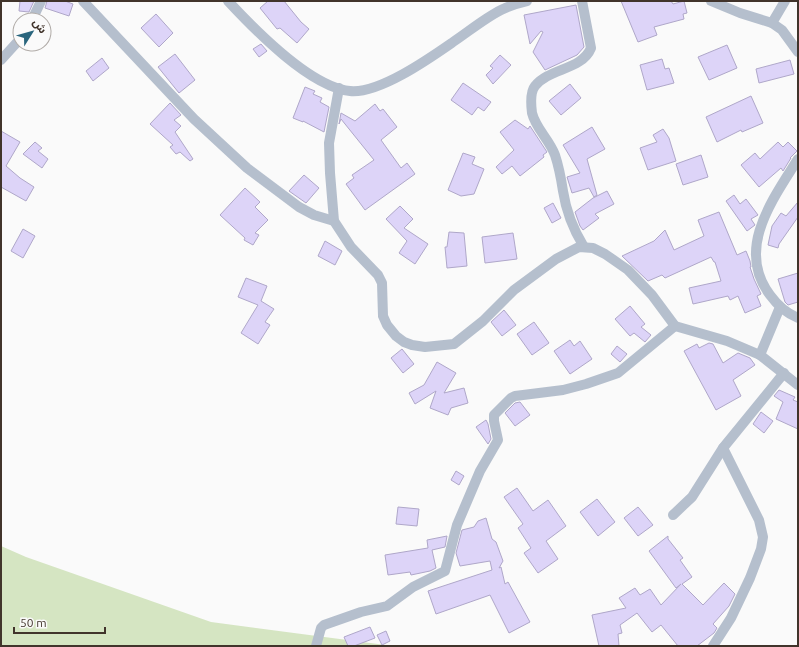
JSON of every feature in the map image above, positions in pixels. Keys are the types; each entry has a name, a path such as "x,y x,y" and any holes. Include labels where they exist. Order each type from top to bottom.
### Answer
{"street":[{"path":"35,12 40,1"},
{"path":"83,1 194,119 247,168 299,207 314,215 334,221"},
{"path":"228,1 255,30 315,79 351,91 368,89 418,66 501,10 527,1"},
{"path":"582,1 591,48 589,53 582,60 547,77 535,86 533,89 531,102 532,113 536,125 551,144 561,172 563,191 571,222 584,247"},
{"path":"711,1 740,13 772,23 782,30 798,52"},
{"path":"772,23 785,1"},
{"path":"1,60 12,48"},
{"path":"339,88 329,143 334,221 351,247 378,275 382,283 383,316 387,325 396,336 404,342 425,347 454,344 483,321 514,290 556,259 574,249 584,247 593,248 605,254 628,270 652,296 675,326 727,341 760,355 798,385"},
{"path":"798,159 764,216 757,237 757,269 766,289 780,307 791,316 798,318"},
{"path":"760,355 780,307"},
{"path":"316,646 321,628 324,625 361,612 387,606 413,587 445,571 457,525 480,471 498,440 494,415 511,398 521,394 563,390 606,378 618,373 631,364 675,326"},
{"path":"673,515 692,497 723,448 784,373"},
{"path":"713,646 731,618 750,578 761,550 763,537 759,520 723,448"}],"green space":[{"path":"1,546 26,557 211,622 393,646 1,646"}],"building":[{"path":"20,1 34,1 29,12 19,11"},
{"path":"47,1 65,1 73,4 69,16 45,8"},
{"path":"268,1 284,1 301,22 309,29 297,43 280,28 277,29 260,8"},
{"path":"621,1 671,1 673,4 684,1 687,13 683,14 684,19 654,27 657,35 638,42"},
{"path":"576,5 584,47 577,55 545,70 533,52 543,32 541,31 530,44 524,15"},
{"path":"156,14 173,33 159,47 141,28"},
{"path":"261,44 267,51 259,57 253,49"},
{"path":"727,45 737,68 709,80 698,57"},
{"path":"175,54 195,80 179,93 158,67"},
{"path":"500,55 511,65 493,84 486,75 493,68 490,66"},
{"path":"102,58 109,68 93,81 86,71"},
{"path":"662,59 665,69 669,68 674,83 647,90 640,65"},
{"path":"790,60 794,74 759,83 756,69"},
{"path":"463,83 491,102 484,111 478,107 472,115 451,100"},
{"path":"570,84 581,98 561,115 549,101"},
{"path":"305,87 315,91 313,94 322,98 320,102 329,107 324,132 303,121 293,118"},
{"path":"751,96 763,123 742,132 741,130 717,142 706,117"},
{"path":"170,103 181,115 174,120 181,126 175,132 193,159 190,161 180,152 176,154 170,147 173,145 150,124"},
{"path":"375,104 380,111 383,109 397,127 381,140 401,168 407,163 415,174 365,210 346,184 354,178 352,175 374,160 341,119 339,124 341,113 355,121"},
{"path":"515,120 528,129 530,126 547,152 543,155 544,157 520,176 512,166 502,174 496,167 514,150 500,132"},
{"path":"592,127 605,149 587,159 597,195 594,197 589,188 572,193 567,177 580,173 563,145"},
{"path":"663,129 669,138 676,161 648,170 640,148 657,142 653,135"},
{"path":"1,131 20,142 6,166 34,187 26,201 1,187"},
{"path":"35,142 42,148 38,151 48,159 42,168 23,154"},
{"path":"778,142 783,147 788,142 797,151 790,158 783,171 781,168 759,187 741,165 755,153 760,159"},
{"path":"463,153 475,157 472,164 484,169 474,194 461,196 448,190"},
{"path":"701,155 708,177 683,185 676,164"},
{"path":"304,175 319,188 306,203 289,191"},
{"path":"245,188 260,202 255,207 268,220 255,233 259,235 253,245 244,240 245,238 220,215"},
{"path":"607,191 614,204 595,214 599,218 583,230 575,212 593,198"},
{"path":"734,195 740,204 746,199 758,215 751,219 755,225 747,231 726,201"},
{"path":"798,202 798,217 779,244 778,248 768,245 772,226 781,213 786,216"},
{"path":"553,203 561,218 552,223 544,208"},
{"path":"400,206 413,219 404,228 428,244 415,264 399,253 407,241 386,219"},
{"path":"719,212 737,255 746,251 754,279 761,294 757,296 761,306 745,313 738,296 730,300 728,296 693,304 689,288 721,281 715,262 711,257 665,278 662,275 648,281 622,256 654,241 665,230 674,250 704,236 698,220"},
{"path":"23,229 35,236 23,258 11,251"},
{"path":"449,232 464,233 467,266 447,268 445,247 447,247"},
{"path":"513,233 517,259 485,263 482,237"},
{"path":"325,241 342,251 335,265 318,256"},
{"path":"798,273 798,302 788,305 785,302 778,279"},
{"path":"246,278 267,286 261,301 274,309 265,322 270,325 258,344 241,333 258,305 238,297"},
{"path":"630,306 645,324 641,327 651,335 645,342 634,333 630,336 615,319"},
{"path":"504,310 516,325 502,336 491,322"},
{"path":"534,322 549,343 532,355 517,334"},
{"path":"570,340 574,346 580,341 592,359 570,374 554,351"},
{"path":"709,343 713,344 723,363 738,353 750,358 755,365 733,380 741,396 716,410 684,351 697,344 699,348"},
{"path":"617,346 627,354 620,362 611,354"},
{"path":"402,349 414,364 403,373 391,358"},
{"path":"437,362 456,373 444,393 464,388 468,403 451,408 448,415 430,408 436,391 415,404 409,393 424,385"},
{"path":"779,390 795,397 793,400 798,402 798,429 776,419 783,402 774,396"},
{"path":"520,402 530,415 515,426 505,413 515,403"},
{"path":"761,412 773,421 764,433 753,424"},
{"path":"486,420 491,439 488,444 476,427"},
{"path":"456,471 464,476 459,485 451,480"},
{"path":"517,488 533,511 548,500 566,526 546,541 558,559 538,573 524,553 531,548 518,528 523,524 504,497"},
{"path":"597,499 615,522 598,536 580,512"},
{"path":"398,507 419,509 417,526 396,524"},
{"path":"638,507 653,525 638,536 624,518"},
{"path":"486,518 492,539 496,542 503,561 499,568 501,567 505,584 508,582 530,622 509,633 490,595 436,614 428,591 492,570 490,561 460,566 456,553 462,530 474,527 478,521"},
{"path":"447,536 445,547 432,550 436,568 430,571 411,575 410,572 388,575 385,555 428,548 427,540"},
{"path":"668,536 668,539 683,558 680,560 692,577 682,584 703,605 724,583 735,594 729,606 713,624 717,628 714,633 697,646 678,646 661,625 652,632 637,613 620,625 622,633 618,634 619,646 599,646 592,615 626,608 619,598 635,588 640,595 650,589 661,605 681,584 676,588 649,551"},
{"path":"370,627 375,638 354,646 348,646 344,637"},
{"path":"386,631 390,641 382,645 377,635"}]}
